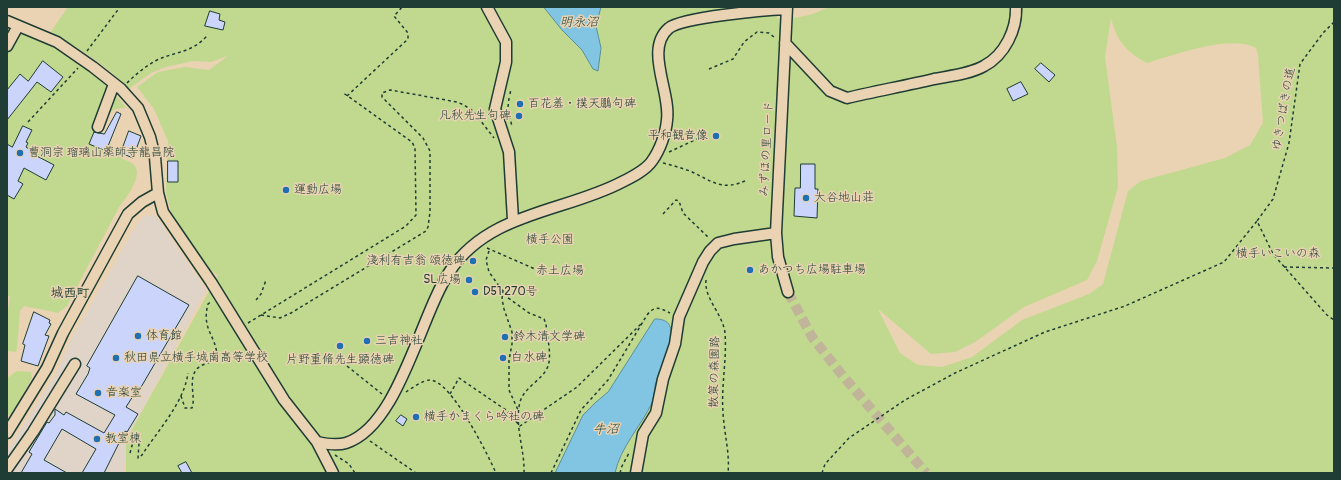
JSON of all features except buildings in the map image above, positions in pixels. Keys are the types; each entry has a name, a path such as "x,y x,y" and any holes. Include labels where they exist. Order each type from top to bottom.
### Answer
{"street":[{"path":"487,7 506,42 506,62 496,109 509,152 513,220"},
{"path":"781,41 830,91 847,98 957,75 985,66 999,54 1010,39 1016,25 1016,7"},
{"path":"316,442 331,445 346,443 361,434 383,413 450,271 480,241 513,220 607,190 633,176 652,162 662,141 667,119 666,95 657,51 660,38 669,28 693,20 787,8"},
{"name":"みずほの里ロード","path":"787,8 781,41 776,233 778,257 788,292"},
{"path":"7,21 57,42 118,86 138,108 150,137 155,157 158,194 163,212 220,295 284,400 316,442 333,473"},
{"path":"7,46 18,26"},
{"path":"98,126 118,86"},
{"path":"7,433 10,422 47,368 63,333 128,214 142,202 158,194"},
{"path":"636,473 643,434 656,413 662,379 675,344 679,317 703,262 716,245 734,239 776,233"},
{"path":"7,469 33,432 75,364"}],"path":[{"path":"28,122 83,60 120,7"},
{"path":"347,96 408,39 408,33 394,16 402,7"},
{"name":"ゆきつばきの道","path":"822,473 825,464 849,438 905,400 955,373 1045,332 1125,306 1224,262 1257,221 1272,199 1289,143 1300,64 1322,33 1334,22"},
{"path":"709,69 733,59 744,42 756,32 769,33 781,41"},
{"path":"118,86 157,60 198,46 207,36"},
{"path":"510,129 512,125 508,102 511,89"},
{"path":"261,315 280,318 291,313 426,231 430,212 430,151 423,138 382,97 382,93 390,90 457,102 473,111 496,141"},
{"path":"240,328 406,226 416,215 415,148 412,142 342,92"},
{"path":"666,154 697,139"},
{"path":"652,162 664,163 690,172 711,183 735,186 747,180"},
{"path":"663,214 676,200 679,201 683,213 716,245"},
{"path":"1257,221 1273,254 1322,310 1334,320"},
{"path":"480,241 489,251 535,269"},
{"path":"489,251 486,260 489,272 507,297 530,313 544,319 546,324 550,362 548,369 527,390 520,401 518,412"},
{"path":"1284,267 1334,268"},
{"name":"散策の森園路","path":"707,278 706,291 722,319 725,332 723,412 728,451 728,473"},
{"path":"256,300 261,294 266,280"},
{"path":"503,290 502,299 504,309 512,332 512,344 508,360 509,390 518,412 524,473"},
{"path":"181,396 185,408 192,408 193,379 196,371 200,366 213,362 217,358 217,348 208,332 206,310 208,304 220,295"},
{"path":"551,473 581,410 608,380 652,309 658,307 679,317"},
{"path":"520,426 577,387 644,322"},
{"path":"347,366 392,396 405,392 429,380 436,381 450,394 474,429 496,473"},
{"path":"130,453 133,442 136,442 139,443 138,458 142,455 181,396 187,383 188,373"},
{"path":"450,394 459,378 506,410 520,426"},
{"path":"361,434 416,473"},
{"path":"335,455 350,464 355,473"}],"shaded area":[{"name":"秋田県立横手城南高等学校","path":"155,215 206,290 126,440 124,473 7,473 7,452 56,374 70,341 134,229 144,216"}],"green space":[{"name":"横手公園","path":"68,7 778,7 777,18 784,18 810,15 828,7 1014,7 1013,25 996,52 983,63 945,82 992,69 1015,41 1021,27 1021,7 1334,7 1334,473 126,473 126,440 218,275 205,267 171,212 166,193 168,141 154,109 137,87 158,72 185,67 209,70 228,56 211,62 193,61 166,67 151,73 129,89 112,73 92,58 50,33","holes":["1111,18 1113,26 1123,45 1133,55 1147,63 1217,44 1245,44 1256,48 1258,55 1263,123 1250,145 1225,158 1141,181 1128,191 1103,284 1089,294 1022,320 972,357 942,367 918,365 900,353 878,309 931,354 955,352 975,342 1024,307 1087,280 1097,261 1118,187 1117,147 1105,57"]},
{"path":"7,30 28,35 52,44 88,68 109,87 126,108 113,110 107,116 102,136 122,158 134,165 137,169 137,175 133,186 119,207 67,306 58,313 24,306 20,311 16,352 7,351 7,317 10,297 7,294"},
{"path":"17,371 31,372 32,378 11,415 7,414 7,378"}],"water":[{"name":"明永沼","path":"544,7 601,7 596,26 601,48 598,71 593,69 582,50 562,30"},
{"name":"牛沼","path":"655,319 665,321 670,326 670,343 656,382 652,403 621,455 615,473 555,473 583,415 608,392"}],"tunnel":[{"path":"788,292 812,337 843,376 926,473"}],"place":[{"name":"百花羞・撲天鵬句碑","path":"520,104"},
{"name":"凡秋先生句碑","path":"519,116"},
{"name":"平和観音像","path":"716,136"},
{"name":"曹洞宗 瑠璃山薬師寺龍昌院","path":"20,153"},
{"name":"運動広場","path":"286,190"},
{"name":"大谷地山荘","path":"806,198"},
{"name":"淺利有吉翁 頌徳碑","path":"473,261"},
{"name":"あかつち広場駐車場","path":"750,270"},
{"name":"SL広場","path":"469,280"},
{"name":"D51 270号","path":"475,292"},
{"name":"体育館","path":"138,336"},
{"name":"鈴木清文学碑","path":"505,337"},
{"name":"三吉神社","path":"367,341"},
{"name":"片野重脩先生顕徳碑","path":"340,346"},
{"name":"秋田県立横手城南高等学校","path":"116,358"},
{"name":"白水碑","path":"503,358"},
{"name":"音楽室","path":"98,393"},
{"name":"横手かまくら吟社の碑","path":"416,417"},
{"name":"教室棟","path":"97,439"}],"district":[{"name":"城西町","path":"70,294"}],"park label":[{"name":"横手いこいの森","path":"1278,254"},
{"name":"赤土広場","path":"560,271"}]}
